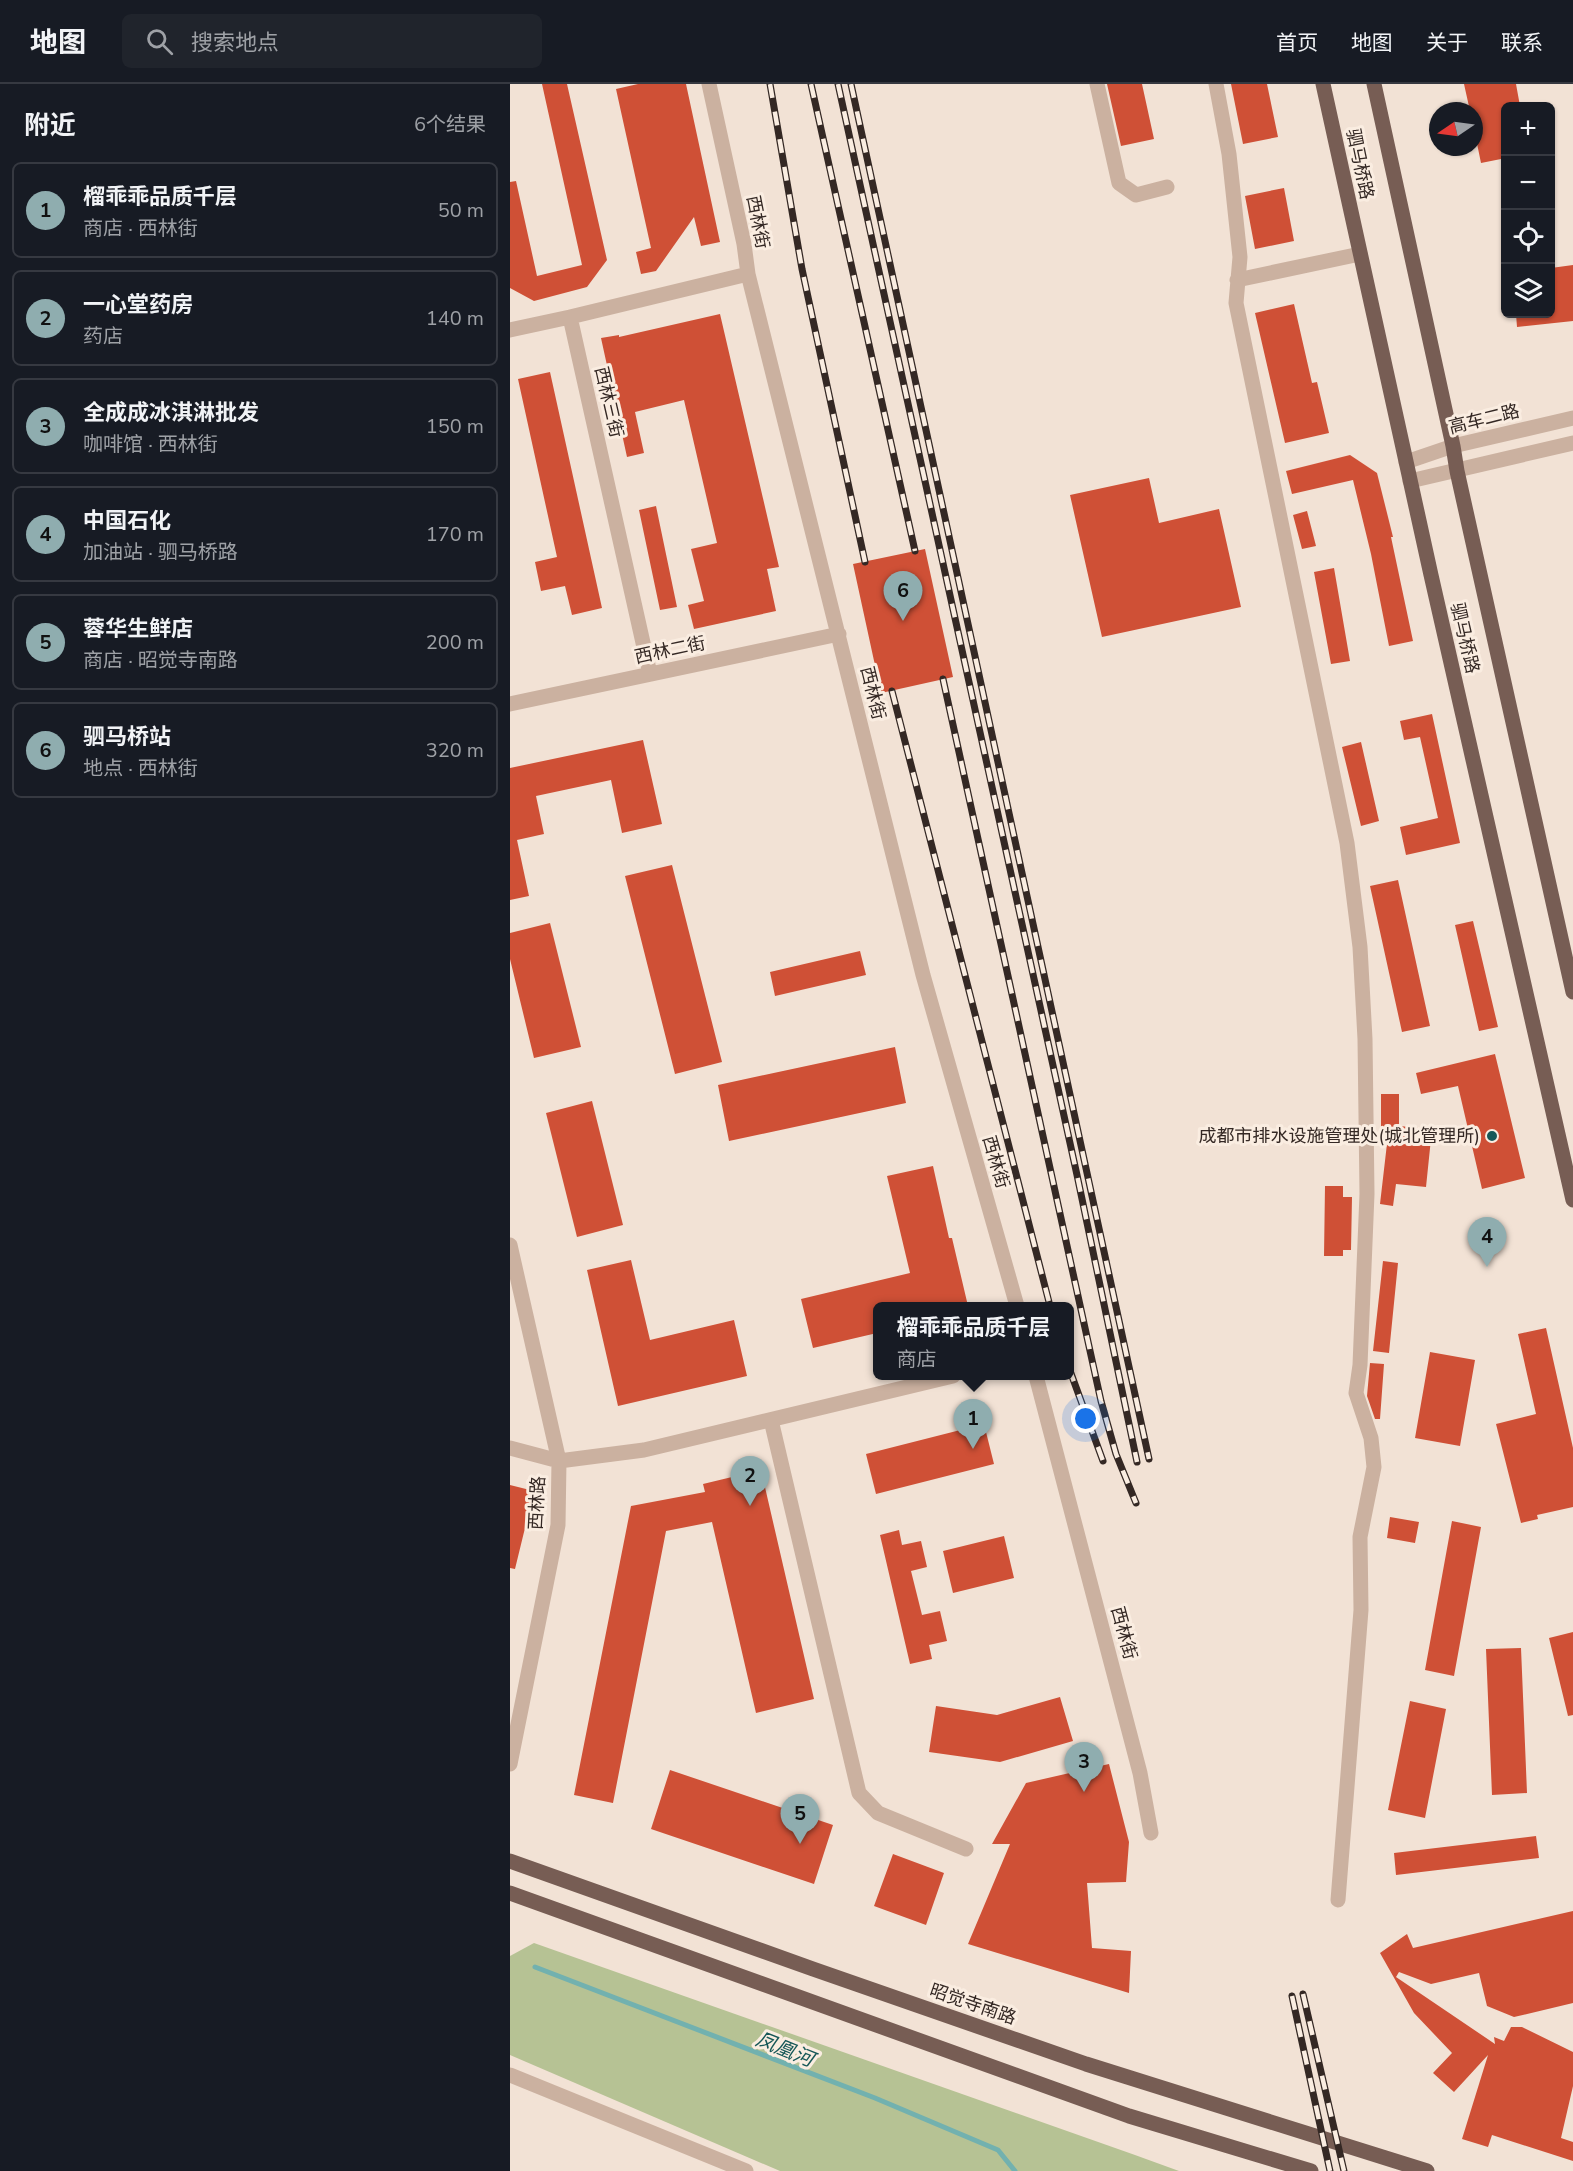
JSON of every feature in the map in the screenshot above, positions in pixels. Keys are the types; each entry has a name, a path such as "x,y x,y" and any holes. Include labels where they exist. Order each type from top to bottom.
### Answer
{"main road":[{"name":"驷马桥路","path":"1323,84 1410,481 1573,1200"},
{"name":"驷马桥路","path":"1374,84 1573,992"},
{"name":"昭觉寺南路","path":"510,1861 813,1970 1086,2064 1427,2171"},
{"path":"510,1893 1129,2116 1311,2171"}],"street":[{"name":"西林街","path":"709,84 744,244 748,274 923,975 1016,1302"},
{"path":"1097,84 1119,183 1136,195 1167,187"},
{"path":"1216,84 1229,154 1240,257 1236,303 1347,843 1360,947 1365,1039 1367,1194 1360,1365 1356,1393 1371,1438 1374,1467 1360,1537 1361,1610 1338,1900"},
{"path":"1237,280 1360,254"},
{"path":"510,330 748,274"},
{"name":"西林三街","path":"570,317 650,674"},
{"name":"高车二路","path":"1406,462 1454,446 1573,418"},
{"path":"1410,481 1573,443"},
{"name":"西林二街","path":"510,704 838,634"},
{"name":"西林路","path":"510,1245 559,1461 558,1525 510,1764"},
{"path":"510,1448 559,1461 644,1450 936,1380"},
{"name":"西林街","path":"1037,1380 1140,1773 1151,1833"},
{"path":"771,1420 859,1793 878,1813 966,1849"},
{"path":"510,2075 746,2171"}],"green space":[{"path":"534,1943 1179,2171 780,2171 510,2055 510,1956"}],"building":[{"path":"542,84 567,84 607,260 587,287 534,301 510,288 510,182 516,181 537,276 582,265"},
{"path":"638,84 686,84 720,242 701,246 694,217 656,271 641,274 636,252 651,248 616,89"},
{"path":"1107,84 1142,84 1154,139 1121,146"},
{"path":"1231,84 1267,84 1278,137 1243,144"},
{"path":"1464,84 1516,84 1519,102 1501,102 1501,159 1481,163 1483,102 1468,102"},
{"path":"1284,188 1294,241 1255,249 1245,196"},
{"path":"1573,265 1573,321 1517,327 1516,318 1555,318 1555,267"},
{"path":"1294,304 1312,383 1317,382 1329,433 1285,443 1255,313"},
{"path":"720,314 779,567 767,569 776,611 694,629 688,605 704,601 691,549 717,543 684,400 635,412 644,453 627,457 601,338 619,335 619,337"},
{"path":"550,372 602,608 572,615 565,586 541,591 535,562 557,557 518,379"},
{"path":"1350,455 1377,473 1393,537 1391,537 1413,641 1389,646 1371,554 1353,480 1292,494 1286,471"},
{"path":"1149,478 1159,523 1219,509 1241,607 1102,637 1070,495"},
{"path":"656,506 677,607 660,610 639,510"},
{"path":"1307,511 1316,546 1302,549 1293,515"},
{"path":"925,549 953,677 881,693 853,564"},
{"path":"1334,568 1350,661 1331,664 1314,572"},
{"path":"1432,714 1460,843 1406,855 1400,827 1438,818 1420,737 1404,740 1400,721"},
{"path":"643,740 662,824 622,833 611,780 536,796 544,834 517,840 529,896 510,900 510,768"},
{"path":"1361,742 1379,821 1361,826 1342,747"},
{"path":"672,865 722,1062 675,1074 625,876"},
{"path":"1398,880 1430,1026 1402,1032 1370,886"},
{"path":"1473,921 1498,1027 1479,1031 1455,925"},
{"path":"550,923 581,1047 534,1058 510,959 510,933"},
{"path":"860,951 866,975 775,996 770,972"},
{"path":"895,1047 906,1103 729,1141 718,1085"},
{"name":"成都市排水设施管理处(城北管理所)","path":"1495,1054 1525,1178 1482,1189 1458,1086 1421,1094 1416,1073"},
{"path":"1381,1094 1399,1094 1399,1126 1432,1129 1426,1187 1396,1184 1393,1206 1380,1204 1388,1135 1381,1135"},
{"path":"592,1101 623,1225 577,1237 546,1113"},
{"path":"933,1166 949,1238 952,1238 967,1302 873,1302 873,1334 813,1348 801,1299 910,1273 887,1176"},
{"path":"1325,1186 1343,1186 1343,1197 1352,1197 1351,1250 1343,1250 1343,1256 1324,1256"},
{"path":"631,1260 650,1340 734,1320 747,1376 618,1406 587,1270"},
{"path":"1383,1261 1398,1263 1389,1353 1373,1351"},
{"path":"1546,1328 1573,1448 1573,1507 1537,1515 1538,1519 1521,1523 1496,1424 1536,1414 1518,1334"},
{"path":"1430,1352 1475,1360 1460,1446 1415,1438"},
{"path":"1370,1363 1384,1364 1380,1419 1375,1419 1367,1396"},
{"path":"984,1424 994,1464 876,1494 866,1454"},
{"path":"761,1470 814,1699 756,1713 712,1522 666,1531 613,1803 574,1795 631,1506 705,1492 703,1484"},
{"path":"510,1485 534,1491 515,1569 510,1568"},
{"path":"1390,1517 1419,1522 1415,1543 1387,1538"},
{"path":"1452,1521 1481,1527 1454,1676 1425,1670"},
{"path":"899,1530 902,1545 921,1541 927,1567 911,1571 922,1615 940,1611 947,1641 929,1645 932,1659 910,1664 880,1535"},
{"path":"1004,1536 1014,1578 953,1593 943,1551"},
{"path":"1573,1632 1573,1715 1568,1716 1549,1638"},
{"path":"1521,1648 1527,1793 1492,1795 1486,1649"},
{"path":"1060,1697 1073,1741 1000,1762 929,1752 936,1706 997,1715"},
{"path":"1410,1701 1446,1709 1425,1818 1388,1810"},
{"path":"1109,1764 1129,1842 1126,1882 1087,1883 1092,1948 1131,1951 1129,1993 968,1944 1010,1844 992,1844 1026,1783"},
{"path":"670,1770 833,1825 814,1884 651,1829"},
{"path":"1536,1836 1539,1858 1396,1875 1394,1853"},
{"path":"893,1854 944,1873 926,1925 874,1906"},
{"path":"1573,1911 1573,2003 1514,2017 1487,2006 1479,1973 1431,1984 1399,1972 1396,1977 1495,2044 1494,2037 1504,2041 1511,2027 1522,2027 1573,2052 1573,2086 1561,2138 1573,2142 1573,2161 1492,2135 1488,2147 1462,2139 1488,2055 1454,2092 1433,2073 1452,2053 1414,2013 1380,1953 1407,1934 1413,1948"}],"waterway":[{"name":"凤凰河","path":"535,1967 875,2098 998,2150 1015,2171"}],"railway":[{"path":"770,84 802,269 865,562"},
{"path":"811,84 915,551"},
{"path":"838,84 1077,1175 1137,1462"},
{"path":"851,84 1149,1459"},
{"path":"943,679 1101,1401 1116,1454 1136,1503"},
{"path":"892,691 1049,1302"},
{"path":"1073,1380 1103,1461"},
{"path":"1303,1994 1344,2171"},
{"path":"1292,1996 1330,2171"}],"place":[{"name":"驷马桥站","path":"903,621"},
{"name":"成都市排水设施管理处(城北管理所)","path":"1492,1136"},
{"name":"中国石化","path":"1487,1267"},
{"name":"榴乖乖品质千层","path":"973,1449"},
{"name":"一心堂药房","path":"750,1506"},
{"name":"全成成冰淇淋批发","path":"1084,1792"},
{"name":"蓉华生鲜店","path":"800,1844"}]}
